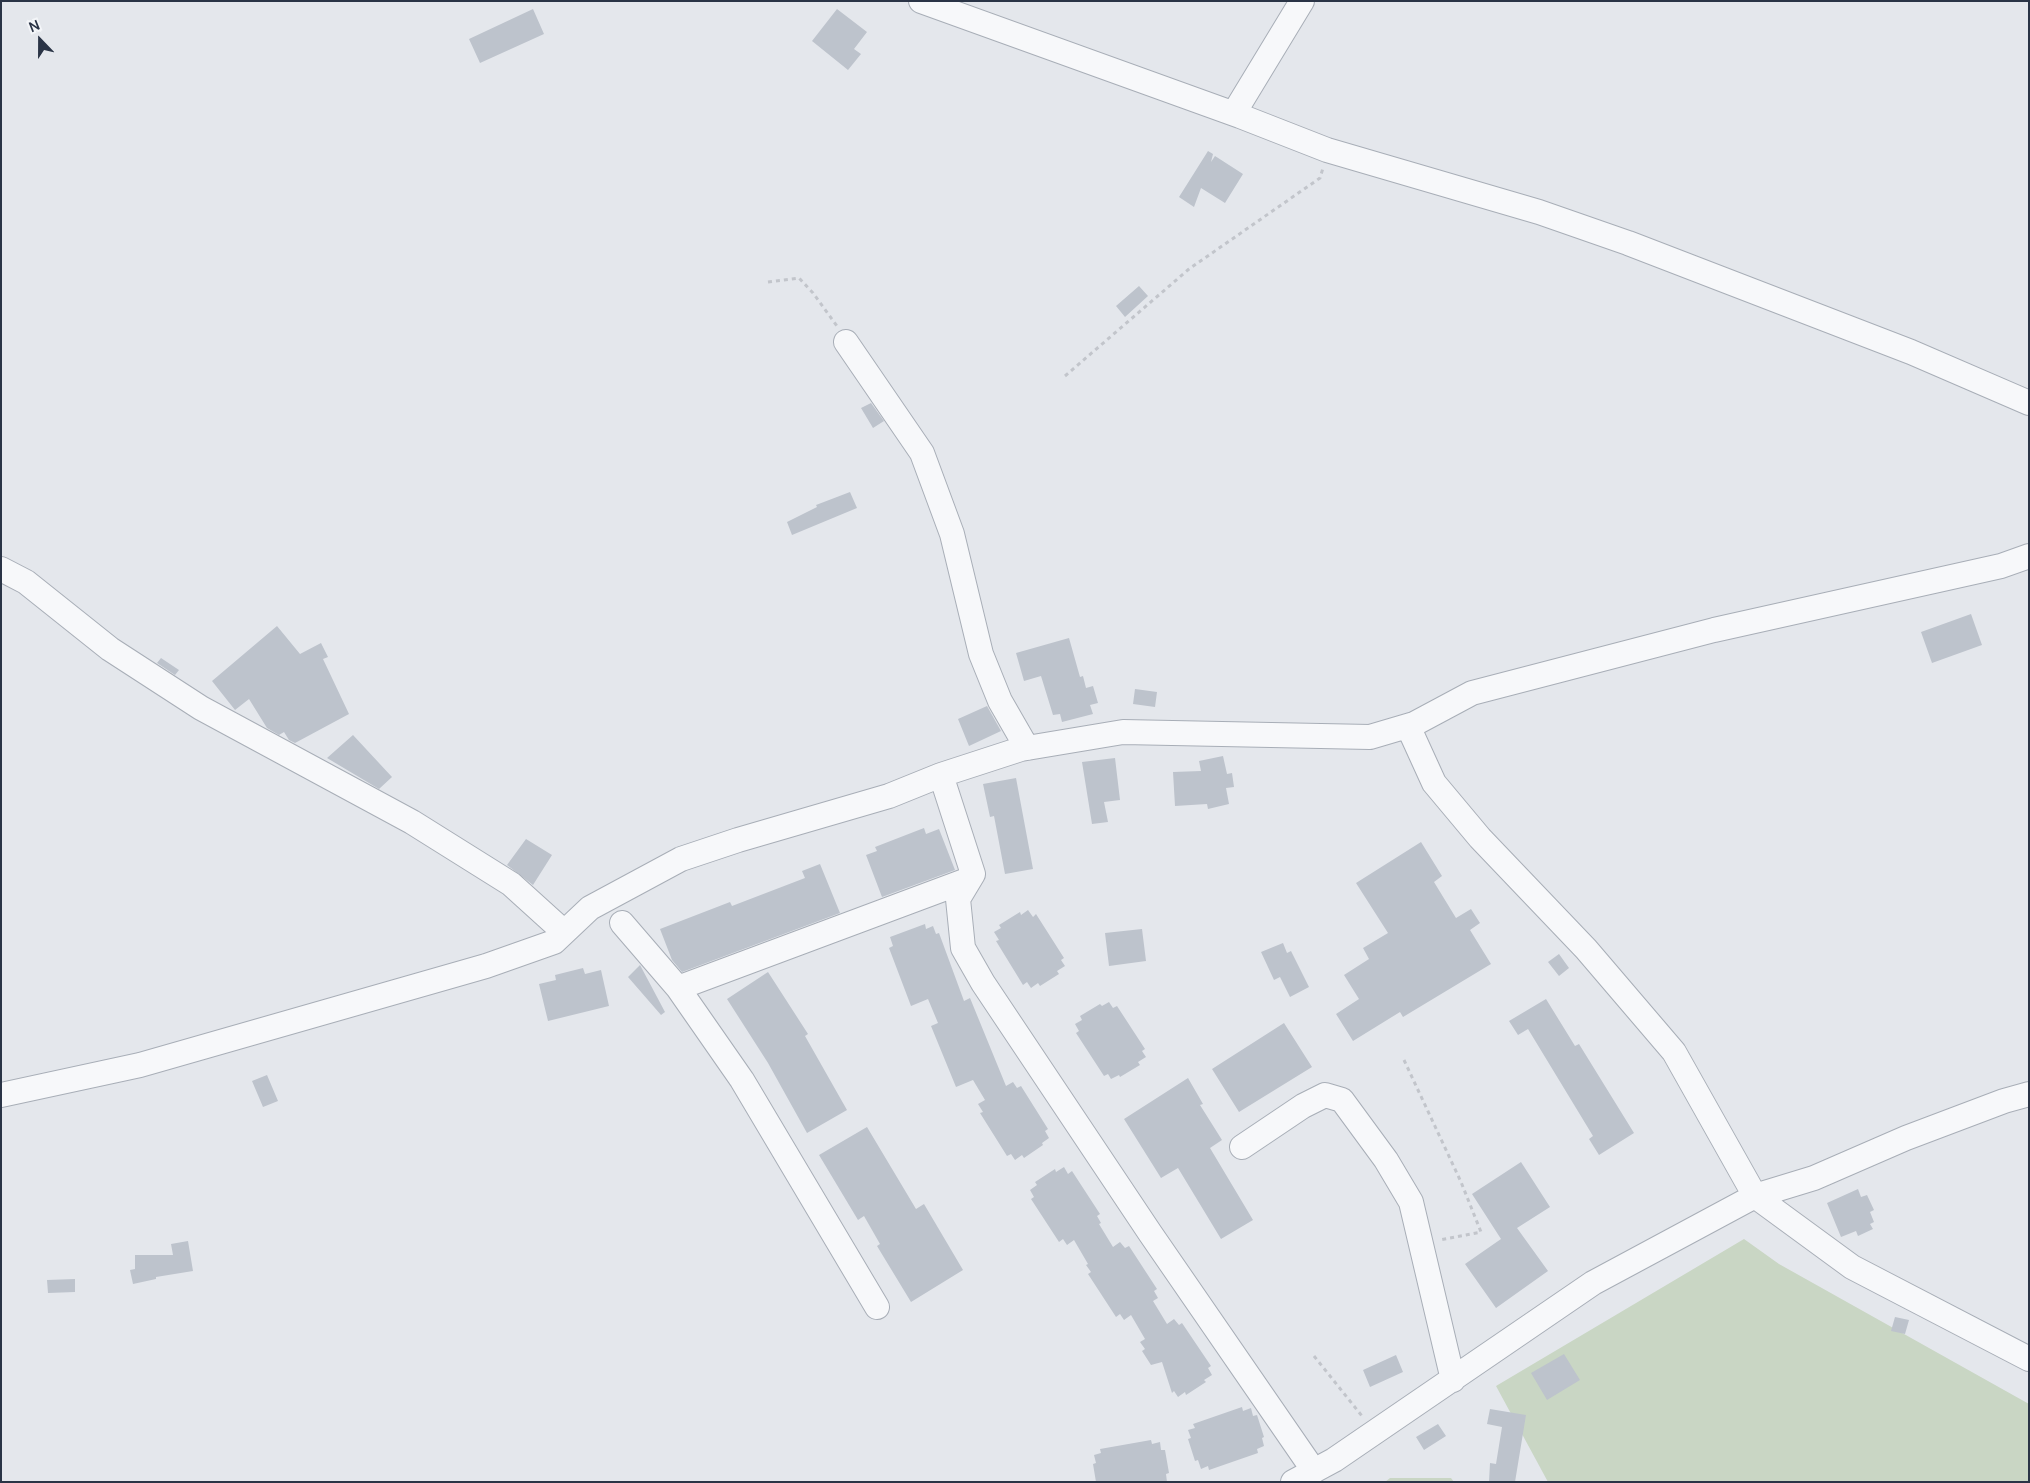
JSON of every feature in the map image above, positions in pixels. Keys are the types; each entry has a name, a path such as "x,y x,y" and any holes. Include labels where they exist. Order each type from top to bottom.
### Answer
{"street":[{"path":"921,1 1234,114 1327,150 1539,212 1628,243 1911,352 2029,403"},
{"path":"1234,114 1302,1"},
{"path":"846,342 922,453 952,534 981,654 1000,701 1027,748"},
{"path":"1,1095 140,1065 486,966 554,942 590,908 681,859 738,840 889,796 940,775 1027,748 1123,732 1370,737 1408,726 1472,693 1714,630 2001,566 2029,556"},
{"path":"1,569 26,582 110,649 201,708 412,822 511,884 564,932"},
{"path":"1408,726 1434,783 1480,838 1586,949 1674,1052 1755,1196 1852,1267 2029,1359"},
{"path":"940,775 973,874 958,899 963,948 979,976 1150,1233 1314,1470"},
{"path":"678,988 970,879"},
{"path":"622,923 678,988 742,1080 878,1307"},
{"path":"1292,1482 1334,1460 1593,1283 1755,1196 1814,1178 1906,1138 2004,1101 2029,1094"},
{"path":"1242,1147 1303,1106 1324,1095 1342,1100 1386,1160 1411,1202 1422,1243 1442,1342 1453,1380"}],"path":[{"path":"1065,376 1189,269 1320,178 1327,150"},
{"path":"768,282 799,278 828,313 846,342"},
{"path":"1404,1060 1461,1182 1481,1232 1422,1243"},
{"path":"1314,1356 1375,1432"}],"green space":[{"path":"1744,1239 1779,1264 2029,1404 2029,1482 1548,1482 1496,1386"},
{"path":"1390,1478 1451,1478 1454,1482 1385,1482"}],"building":[{"path":"533,9 544,34 480,63 469,39"},
{"path":"837,9 867,32 854,49 861,54 848,70 812,41"},
{"path":"1208,151 1213,154 1211,162 1215,156 1243,174 1225,203 1201,188 1194,207 1179,197"},
{"path":"1139,286 1148,296 1125,317 1116,306"},
{"path":"871,403 884,421 873,428 861,408"},
{"path":"850,492 857,508 792,535 787,522 817,507 816,505"},
{"path":"1971,614 1982,645 1932,663 1921,632"},
{"path":"277,626 300,654 321,643 328,657 323,659 349,714 295,743 289,740 284,732 279,735 267,728 249,699 235,710 212,681"},
{"path":"1069,638 1080,677 1083,676 1086,688 1093,686 1098,703 1090,705 1093,714 1062,722 1060,714 1053,715 1041,676 1024,681 1016,653"},
{"path":"161,658 179,670 175,675 157,663"},
{"path":"1135,689 1157,692 1155,707 1133,704"},
{"path":"987,706 1001,731 969,746 958,719"},
{"path":"353,735 392,777 379,789 327,758"},
{"path":"1223,756 1227,774 1232,773 1234,787 1226,788 1229,804 1208,809 1207,804 1175,806 1173,772 1201,771 1199,761"},
{"path":"1115,758 1120,800 1104,802 1108,822 1092,824 1082,762"},
{"path":"1016,778 1033,869 1005,874 994,816 990,817 983,784"},
{"path":"924,828 926,834 939,829 955,870 882,897 866,855 877,851 875,847"},
{"path":"526,839 552,855 533,885 507,865"},
{"path":"1421,842 1442,876 1434,882 1456,918 1471,909 1480,923 1470,930 1491,964 1403,1017 1400,1012 1353,1041 1336,1014 1359,999 1344,975 1369,959 1363,948 1388,933 1356,883"},
{"path":"820,864 840,913 682,972 672,960 660,929 730,902 732,906 805,878 802,871"},
{"path":"1028,910 1033,917 1036,914 1064,958 1061,960 1065,966 1057,971 1059,974 1040,986 1038,983 1031,988 1027,982 1023,985 996,941 999,940 994,932 1001,928 999,925 1020,912 1021,915"},
{"path":"925,924 926,929 933,926 936,934 939,933 964,1001 970,998 1006,1086 1013,1082 1017,1088 1021,1086 1048,1129 1045,1131 1049,1138 1042,1143 1043,1145 1024,1158 1022,1155 1015,1160 1011,1154 1007,1156 980,1113 983,1112 978,1104 985,1100 973,1080 956,1087 931,1026 938,1023 928,999 911,1006 889,948 893,946 890,937"},
{"path":"1142,929 1146,961 1109,966 1105,933"},
{"path":"1283,943 1287,953 1291,951 1309,987 1290,997 1280,977 1274,980 1261,952"},
{"path":"1559,954 1569,968 1559,976 1548,962"},
{"path":"640,965 665,1012 661,1015 628,977"},
{"path":"583,968 585,974 601,970 609,1006 548,1021 539,984 556,980 555,975"},
{"path":"768,972 808,1034 805,1036 847,1110 807,1133 768,1063 727,999"},
{"path":"1546,999 1575,1046 1579,1044 1634,1133 1599,1155 1589,1139 1593,1136 1528,1029 1518,1035 1509,1021"},
{"path":"1109,1002 1113,1008 1117,1006 1145,1049 1142,1051 1146,1057 1138,1062 1140,1065 1120,1077 1119,1075 1111,1079 1108,1074 1104,1076 1076,1033 1079,1031 1075,1024 1082,1020 1080,1016 1100,1004 1102,1006"},
{"path":"1284,1023 1312,1067 1239,1112 1212,1069"},
{"path":"267,1075 278,1101 263,1107 252,1081"},
{"path":"1188,1078 1203,1104 1200,1105 1222,1140 1210,1148 1253,1220 1221,1239 1178,1168 1161,1178 1124,1119"},
{"path":"867,1127 916,1209 924,1204 963,1270 911,1302 877,1246 880,1244 864,1216 858,1220 819,1155"},
{"path":"1521,1162 1550,1207 1517,1228 1548,1271 1496,1308 1465,1264 1501,1239 1472,1194"},
{"path":"1064,1167 1068,1174 1072,1171 1100,1214 1097,1216 1101,1223 1099,1224 1113,1247 1120,1242 1125,1248 1129,1246 1157,1289 1154,1291 1158,1298 1153,1301 1167,1324 1174,1319 1179,1325 1182,1323 1211,1366 1208,1368 1212,1375 1204,1380 1206,1382 1186,1395 1185,1392 1178,1397 1174,1391 1172,1393 1162,1362 1151,1365 1142,1351 1145,1349 1140,1342 1145,1339 1131,1315 1124,1320 1120,1314 1116,1317 1088,1274 1091,1272 1086,1265 1088,1264 1074,1240 1067,1245 1063,1239 1059,1242 1031,1199 1034,1197 1030,1190 1037,1185 1035,1182 1055,1169 1056,1172"},
{"path":"1858,1189 1861,1197 1867,1195 1874,1210 1870,1212 1874,1222 1870,1224 1873,1229 1858,1236 1856,1231 1841,1237 1827,1203"},
{"path":"188,1241 193,1271 156,1277 156,1279 133,1284 130,1270 135,1269 135,1255 173,1255 171,1244"},
{"path":"75,1279 75,1292 48,1293 47,1280"},
{"path":"1895,1317 1909,1320 1905,1334 1891,1331"},
{"path":"1564,1354 1580,1380 1547,1400 1531,1373"},
{"path":"1396,1355 1403,1372 1370,1387 1363,1370"},
{"path":"1242,1407 1243,1411 1251,1408 1253,1416 1257,1415 1264,1437 1262,1438 1264,1446 1257,1449 1258,1453 1209,1470 1208,1466 1201,1469 1198,1460 1195,1461 1188,1439 1191,1438 1188,1430 1195,1428 1193,1424"},
{"path":"1490,1409 1526,1415 1515,1482 1489,1482 1490,1463 1496,1464 1502,1427 1487,1424"},
{"path":"1438,1424 1446,1436 1424,1450 1416,1437"},
{"path":"1151,1440 1152,1444 1160,1442 1161,1450 1165,1450 1169,1473 1166,1474 1167,1482 1096,1482 1093,1464 1096,1463 1094,1455 1101,1453 1100,1449"}]}
